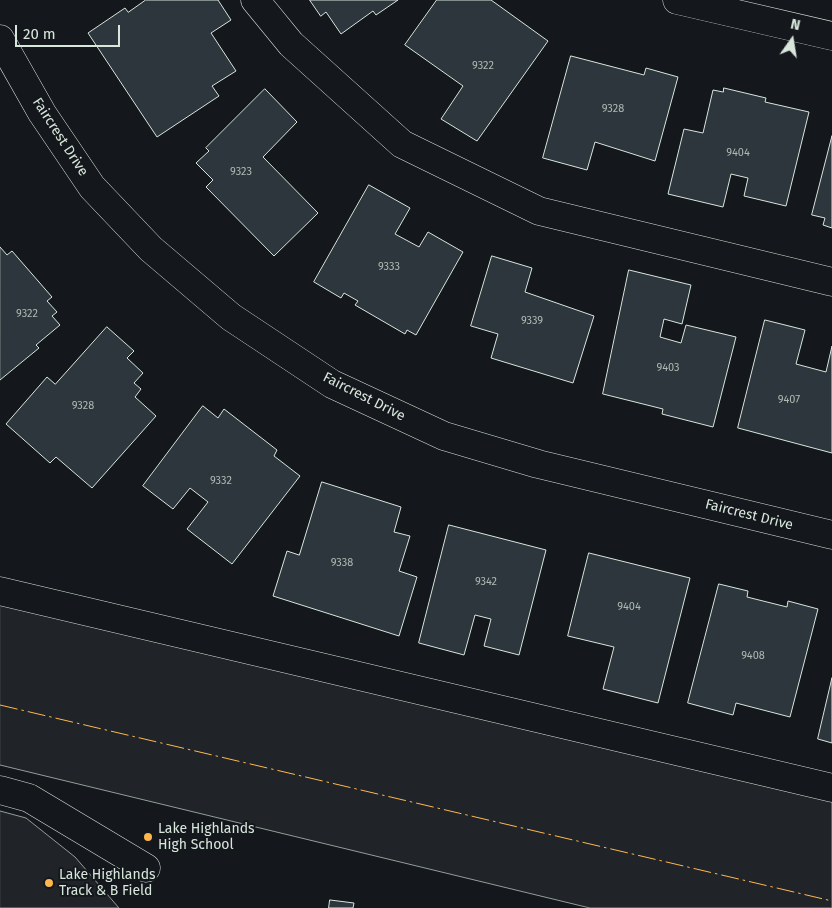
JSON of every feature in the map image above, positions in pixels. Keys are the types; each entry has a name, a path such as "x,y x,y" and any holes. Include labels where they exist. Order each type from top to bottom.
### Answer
{"street":[{"path":"255,0 291,44 402,144 410,148 539,211 832,282"},
{"path":"676,0 832,36"},
{"name":"Faircrest Drive","path":"0,39 42,113 92,187 151,249 231,317 332,384 444,436 538,464 832,535"},
{"path":"0,591 832,788"},
{"path":"0,790 29,798 146,868"}],"shaded area":[{"path":"0,590 832,785 832,908 590,908 0,765"},
{"name":"Lake Highlands Track & B Field","path":"0,811 26,818 75,857 119,908 0,908"}],"building":[{"path":"146,0 218,0 231,20 211,33 236,71 212,86 219,96 157,137 88,33 125,8 128,12"},
{"path":"310,0 398,0 376,15 373,11 341,34 326,12 321,16"},
{"path":"437,0 491,0 548,41 477,141 441,119 463,86 405,45"},
{"path":"571,56 644,75 646,68 678,77 655,161 595,142 587,170 543,158"},
{"path":"724,88 766,98 765,102 809,112 786,206 744,196 748,178 731,174 723,207 668,194 684,129 703,133 713,90 723,92"},
{"path":"265,89 297,122 263,157 318,213 274,256 206,187 213,180 196,163 209,151 206,148"},
{"path":"832,136 832,228 823,225 825,218 812,215"},
{"path":"369,185 410,208 395,234 419,247 428,232 463,252 416,335 407,330 405,334 355,305 358,301 344,293 341,298 314,282"},
{"path":"0,247 7,255 12,251 52,297 47,301 57,312 52,316 60,325 36,345 39,348 0,380"},
{"path":"492,256 532,268 525,292 594,316 573,383 491,358 498,334 471,326"},
{"path":"629,270 691,285 682,324 664,319 660,337 681,343 686,325 736,337 713,427 662,414 663,409 603,394"},
{"path":"765,320 805,330 796,364 826,372 832,346 832,453 738,428"},
{"path":"107,327 134,351 127,358 143,373 134,383 141,389 135,397 156,416 92,488 56,457 50,463 6,424 47,377 55,384"},
{"path":"203,406 218,418 224,409 277,450 274,456 300,476 232,564 187,529 208,502 190,488 173,509 143,486"},
{"path":"322,482 401,507 394,532 410,536 399,571 417,577 399,636 273,596 287,551 299,555"},
{"path":"449,525 546,550 519,655 484,646 491,619 475,615 464,655 419,643"},
{"path":"589,553 690,578 658,703 603,689 614,647 568,636"},
{"path":"719,584 748,591 747,597 787,607 788,601 818,609 790,717 736,703 733,715 688,703"},
{"path":"832,678 832,743 818,739"},
{"path":"330,900 354,903 353,908 329,908"}],"power":[{"path":"0,705 832,901"}],"place":[{"name":"Lake Highlands High School","path":"148,837"},
{"name":"Lake Highlands Track & B Field","path":"49,883"}]}
